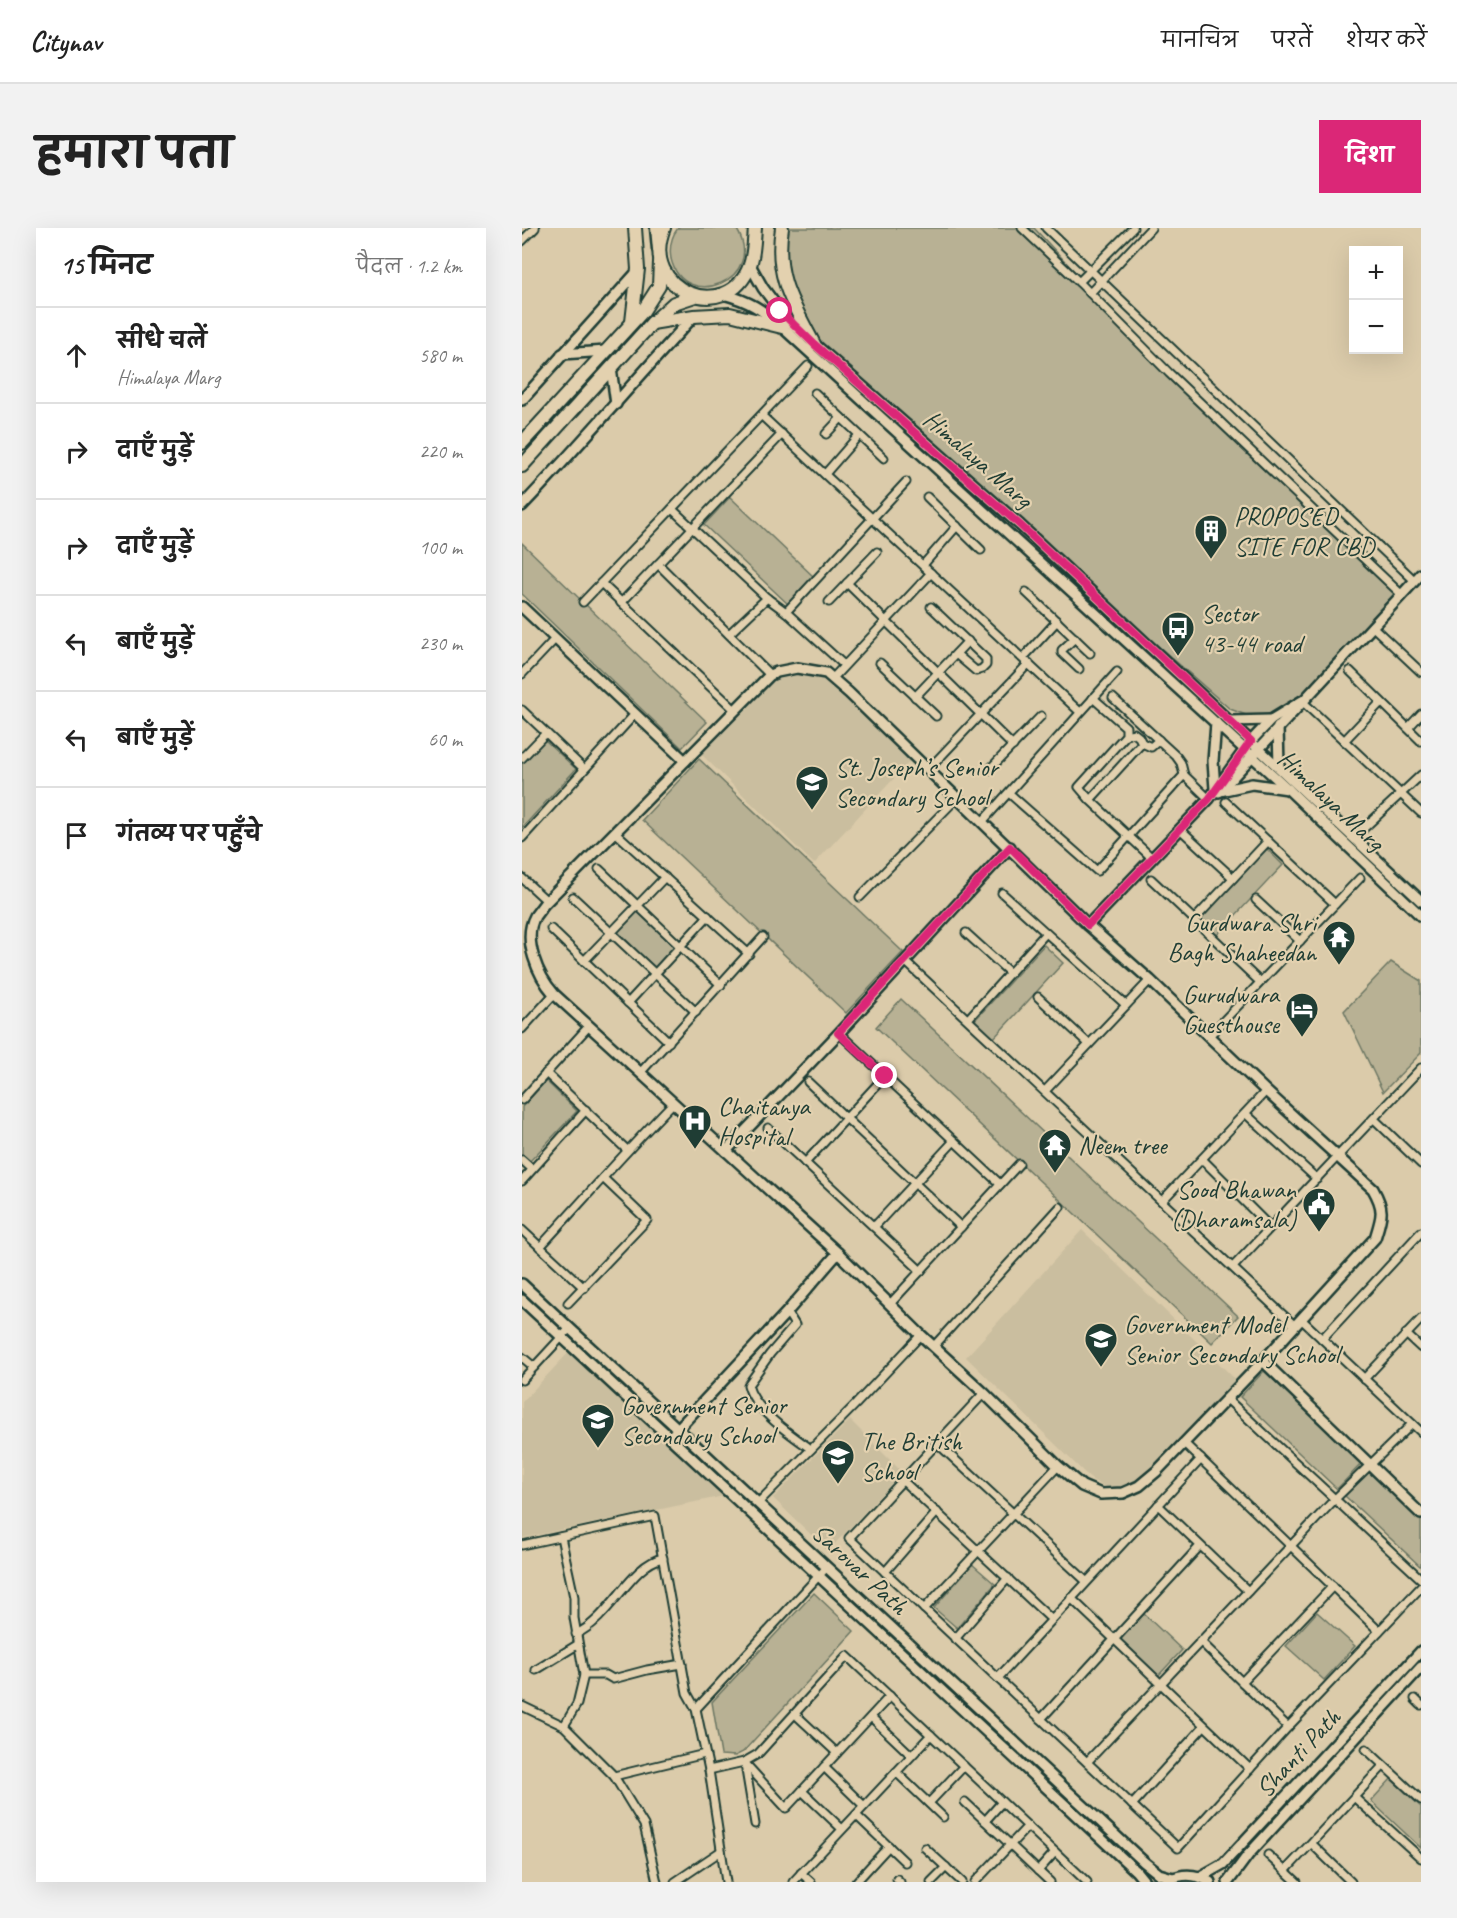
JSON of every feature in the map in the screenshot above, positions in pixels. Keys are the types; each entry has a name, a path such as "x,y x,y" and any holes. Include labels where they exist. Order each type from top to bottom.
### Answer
{"highway":[{"path":"632,322 638,271 635,228"},
{"path":"522,443 651,299 659,286 659,257 663,228"},
{"path":"747,228 753,247"},
{"path":"659,257 665,274 683,291 695,296 709,297 723,294 740,282 750,265 755,228"},
{"path":"782,229 779,247 786,291 814,344"},
{"path":"522,466 652,323 674,303 695,296"},
{"path":"652,323 694,316 730,314 782,327"}],"main road":[{"path":"656,228 659,257"}],"street":[{"path":"522,241 535,228"},
{"path":"1022,228 1169,373 1401,594"},
{"path":"1046,228 1419,580 1401,594 1252,757 1151,857 1088,925"},
{"path":"1079,282 1133,228"},
{"path":"1090,293 1151,228"},
{"name":"Himalaya Marg","path":"750,265 780,311 814,344 1020,525 1421,901"},
{"path":"522,400 638,271"},
{"name":"Himalaya Marg","path":"723,294 757,306 782,327 1288,789 1421,916"},
{"path":"522,506 559,468 637,377 694,316"},
{"path":"562,354 606,351"},
{"path":"583,602 808,366"},
{"path":"611,368 615,404"},
{"path":"815,393 884,459"},
{"path":"762,416 1080,712"},
{"path":"826,434 841,418"},
{"path":"621,603 782,434"},
{"path":"825,474 859,435"},
{"path":"786,612 906,482"},
{"path":"927,498 981,550"},
{"path":"672,509 767,598 786,612 844,665"},
{"path":"923,565 957,526"},
{"path":"829,602 876,552"},
{"path":"658,564 770,675"},
{"path":"832,678 931,573"},
{"path":"601,583 735,710"},
{"path":"848,583 1013,746"},
{"path":"1026,592 1090,653"},
{"path":"729,634 767,598"},
{"path":"522,607 685,761"},
{"path":"931,607 986,659 986,665 976,671 956,654"},
{"path":"928,770 1026,661 1057,621"},
{"path":"1372,626 1419,666"},
{"path":"1074,638 1062,650 1062,653 1079,669"},
{"path":"522,674 555,639"},
{"path":"915,697 968,641"},
{"path":"880,663 936,716"},
{"path":"797,668 814,669 832,678 1010,847 1088,925 1373,1189 1382,1204 1382,1217 1375,1238 1227,1399 1139,1486 1123,1493 1101,1494 1082,1485 1058,1466 838,1252 554,994 545,984 536,967 532,948 534,918 547,901 735,710 770,675 777,672 797,668"},
{"path":"1350,671 1421,741"},
{"path":"982,822 1010,794 1117,672"},
{"path":"1093,698 1126,727 1126,735"},
{"path":"1113,698 1181,762 1184,775 1209,799"},
{"path":"1218,790 1251,741 1271,720 1302,701"},
{"path":"1302,701 1421,813"},
{"path":"1344,741 1381,702"},
{"path":"522,710 584,769"},
{"path":"522,838 635,714"},
{"path":"1408,728 1421,714"},
{"path":"989,770 1041,716"},
{"path":"1230,721 1271,720"},
{"path":"1216,723 1213,761 1218,790"},
{"path":"1278,727 1279,767"},
{"path":"522,758 546,733"},
{"path":"1151,857 1079,787 1126,735 1134,733 1140,737 1142,743 1150,747 1159,740"},
{"path":"1090,800 1142,743"},
{"path":"1010,794 1097,871 1184,775"},
{"path":"1362,830 1421,775"},
{"path":"1218,790 1252,784 1288,789"},
{"path":"860,897 957,798"},
{"path":"1226,802 1335,904"},
{"path":"1180,828 1233,878"},
{"path":"615,832 749,954"},
{"path":"1194,920 1268,841"},
{"path":"726,1151 1010,847"},
{"path":"599,869 721,985"},
{"path":"584,961 665,877"},
{"path":"1209,1036 1360,878"},
{"path":"522,879 547,901"},
{"path":"1151,879 1260,982"},
{"path":"1002,893 1126,1005"},
{"path":"573,897 696,1012"},
{"path":"1256,900 1300,941"},
{"path":"628,1003 708,916"},
{"path":"551,929 669,1042"},
{"path":"966,933 1010,973"},
{"path":"968,1019 1046,933"},
{"path":"640,1073 763,937"},
{"path":"905,961 1233,1267 1298,1323 1322,1339 1421,1432"},
{"path":"1045,1091 1150,980"},
{"path":"522,1029 525,1020 554,994"},
{"path":"1038,997 1089,1044"},
{"path":"522,1100 589,1026"},
{"path":"838,1033 1000,1184"},
{"path":"1233,1267 1421,1069"},
{"path":"546,1073 627,1150"},
{"path":"805,1163 885,1076"},
{"path":"808,1082 961,1227"},
{"path":"1162,1201 1266,1091"},
{"path":"540,1247 627,1150 673,1103"},
{"path":"522,1180 586,1110"},
{"path":"1245,1114 1317,1179"},
{"path":"1374,1119 1421,1164"},
{"path":"768,1128 921,1271"},
{"path":"874,1227 954,1141"},
{"path":"1202,1159 1270,1227"},
{"path":"522,1160 532,1169"},
{"path":"890,1304 1019,1164"},
{"path":"568,1303 647,1220 603,1178"},
{"path":"934,1346 1060,1207"},
{"path":"522,1230 584,1287"},
{"path":"1322,1339 1421,1232"},
{"path":"670,1437 787,1312 838,1252"},
{"name":"Sarovar Path","path":"522,1284 1144,1862 1170,1880"},
{"name":"Sarovar Path","path":"522,1300 1136,1871 1145,1882"},
{"path":"787,1312 795,1325 748,1385 750,1395 758,1404 787,1432 811,1449"},
{"path":"1364,1378 1421,1318"},
{"path":"522,1380 570,1329"},
{"path":"1406,1334 1421,1348"},
{"path":"758,1503 921,1335"},
{"path":"522,1357 534,1367"},
{"path":"1263,1361 1421,1514"},
{"path":"984,1393 849,1538 1178,1848 1288,1727 1421,1587"},
{"path":"1227,1399 1421,1579"},
{"path":"1087,1762 1335,1499 1412,1424"},
{"path":"938,1443 1086,1581"},
{"path":"1184,1443 1379,1631"},
{"path":"998,1678 1201,1459"},
{"path":"924,1609 1058,1466"},
{"path":"902,1480 1051,1619"},
{"path":"1158,1505 1248,1590"},
{"path":"885,1572 938,1512"},
{"path":"522,1545 655,1516 687,1693 696,1709 709,1770 726,1882"},
{"path":"561,1537 574,1597 576,1634 584,1675 577,1704 564,1726"},
{"path":"1041,1719 1200,1545"},
{"path":"576,1634 595,1622 641,1571 656,1559 663,1558"},
{"path":"696,1709 827,1567"},
{"path":"956,1638 1008,1578"},
{"path":"1242,1682 1333,1586"},
{"path":"1071,1598 1250,1769"},
{"path":"1200,1641 1288,1727"},
{"path":"536,1670 578,1645"},
{"name":"Shanti Path","path":"1200,1877 1223,1864 1421,1651"},
{"path":"709,1770 744,1762 758,1754 847,1656 1087,1882"},
{"path":"584,1675 606,1675 613,1679 682,1664"},
{"name":"Shanti Path","path":"1228,1882 1248,1855 1421,1667"},
{"path":"744,1762 786,1808 890,1696"},
{"path":"1414,1699 1421,1705"},
{"path":"522,1706 564,1726 614,1776 644,1825 657,1882"},
{"path":"795,1714 837,1753"},
{"path":"871,1717 911,1755"},
{"path":"1132,1805 1204,1726"},
{"path":"793,1882 931,1735"},
{"path":"1366,1749 1421,1800"},
{"path":"614,1776 705,1754"},
{"path":"744,1762 754,1824"},
{"path":"929,1803 964,1766"},
{"path":"1285,1871 1383,1766"},
{"path":"824,1767 864,1806"},
{"path":"896,1772 943,1816"},
{"path":"802,1791 842,1829"},
{"path":"1355,1798 1421,1858"},
{"path":"965,1802 1050,1882"},
{"path":"985,1821 1002,1802"},
{"path":"856,1815 905,1862"},
{"path":"975,1882 1028,1826"},
{"path":"1312,1844 1351,1882"},
{"path":"856,1882 889,1846"},
{"path":"926,1848 962,1882"},
{"path":"675,1882 721,1851"},
{"path":"1038,1871 1055,1852"},
{"path":"1268,1855 1297,1882"},
{"path":"931,1882 945,1867"},
{"path":"801,1873 811,1882"},
{"path":"1170,1880 1195,1875 1209,1882"}],"shaded area":[{"path":"678,228 736,228 743,246 742,262 733,275 721,283 706,287 691,284 679,275 671,259 672,239"},
{"path":"782,228 1034,228 1169,373 1401,594 1276,726 1230,709 814,344 786,292"},
{"path":"730,497 815,578 789,605 704,525"},
{"path":"522,543 707,722 682,748 522,594"},
{"name":"St. Joseph’s Senior Secondary School","path":"809,671 831,680 913,758 814,864 701,754 775,679 788,673"},
{"path":"545,740 576,769 522,828 522,764"},
{"path":"699,759 903,952 846,1013 642,820"},
{"path":"1266,848 1283,865 1216,936 1198,919"},
{"path":"637,910 675,947 655,968 617,931"},
{"path":"1044,945 1063,963 993,1039 974,1021"},
{"path":"1391,962 1421,981 1421,1053 1383,1092 1344,1011"},
{"path":"901,999 1238,1316 1212,1343 876,1027"},
{"path":"546,1081 577,1111 529,1162 522,1156 522,1107"},
{"name":"Government Model Senior Secondary School","path":"1082,1230 1236,1380 1146,1474 1133,1483 1121,1487 1103,1486 1092,1480 966,1357"},
{"name":"Government Senior Secondary School","path":"570,1351 724,1496 522,1538 522,1402"},
{"path":"1264,1371 1362,1463 1337,1489 1240,1397"},
{"name":"The British School","path":"850,1420 902,1472 828,1551 773,1498"},
{"path":"1368,1471 1421,1520 1421,1567 1345,1496"},
{"path":"972,1564 995,1584 957,1628 934,1608"},
{"path":"814,1593 854,1631 743,1752 735,1756 721,1755 712,1702"},
{"path":"1317,1612 1355,1646 1324,1680 1286,1646"},
{"path":"1144,1614 1182,1650 1158,1676 1120,1640"},
{"path":"1391,1779 1421,1807 1421,1848 1371,1801"}],"place":[{"name":"PROPOSED SITE FOR CBD","path":"1211,560"},
{"name":"Sector 43-44 road","path":"1178,657"},
{"name":"St. Joseph’s Senior Secondary School","path":"812,811"},
{"name":"Gurdwara Shri Bagh Shaheedan","path":"1339,966"},
{"name":"Gurudwara Guesthouse","path":"1302,1038"},
{"name":"Chaitanya Hospital","path":"695,1150"},
{"name":"Neem tree","path":"1055,1174"},
{"name":"Sood Bhawan (Dharamsala)","path":"1319,1233"},
{"name":"Government Model Senior Secondary School","path":"1101,1368"},
{"name":"Government Senior Secondary School","path":"598,1449"},
{"name":"The British School","path":"838,1485"}],"route":[{"path":"780,311 787,320 1020,525 1251,741 1209,799 1088,925 1010,847 838,1033 885,1076"}]}
